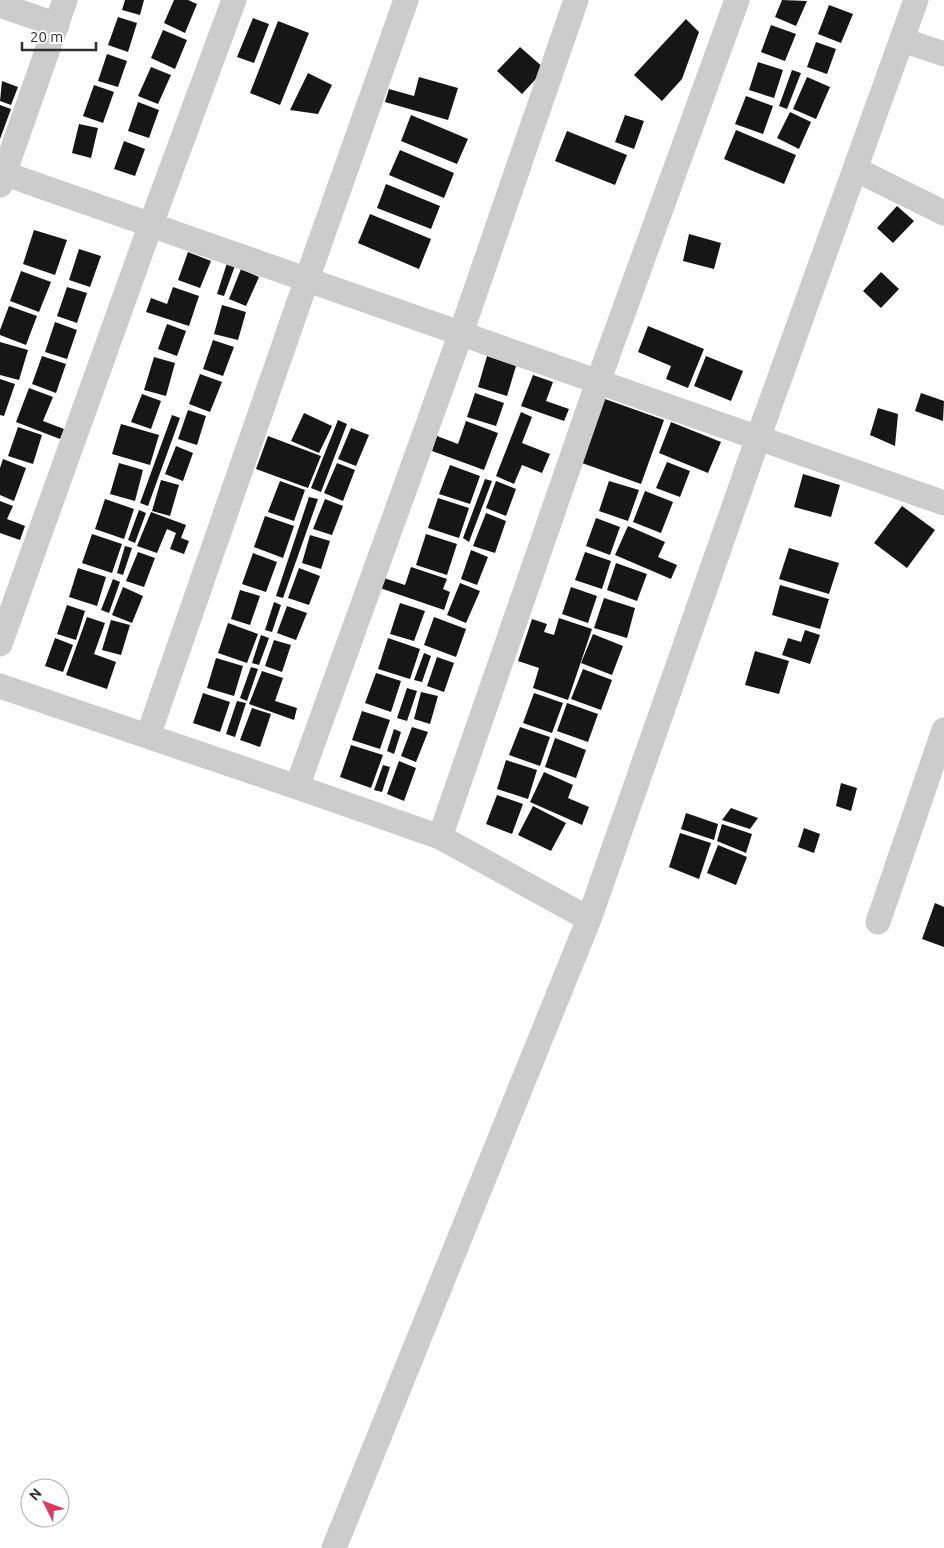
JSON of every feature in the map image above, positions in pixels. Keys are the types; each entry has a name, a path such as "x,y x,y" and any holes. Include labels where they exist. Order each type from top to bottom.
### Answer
{"street":[{"path":"66,0 1,177 151,224 944,503"},
{"path":"0,644 151,224 234,0"},
{"path":"148,736 406,0"},
{"path":"296,787 461,333 576,0"},
{"path":"440,838 598,382 737,0"},
{"path":"334,1548 589,919 758,438 916,0"},
{"path":"0,5 57,25"},
{"path":"902,40 944,54"},
{"path":"855,168 944,213"},
{"path":"0,686 440,838 589,919"},
{"path":"878,922 944,730"}],"building":[{"path":"125,0 144,0 140,15 122,10"},
{"path":"174,0 188,0 197,4 185,33 164,23"},
{"path":"782,0 807,1 796,26 775,17"},
{"path":"829,5 853,14 841,43 818,34"},
{"path":"118,17 137,23 128,52 108,45"},
{"path":"253,18 269,24 254,63 237,57"},
{"path":"686,19 699,32 682,79 662,101 634,75"},
{"path":"278,21 309,33 280,105 250,93"},
{"path":"771,25 796,34 785,61 761,52"},
{"path":"163,30 187,40 175,69 151,58"},
{"path":"816,42 836,49 827,74 807,67"},
{"path":"520,47 545,69 522,94 497,71"},
{"path":"107,54 127,61 118,87 98,81"},
{"path":"758,62 783,70 774,98 749,90"},
{"path":"151,67 171,75 158,104 138,96"},
{"path":"792,70 801,73 787,109 779,106"},
{"path":"308,73 332,85 318,114 290,110"},
{"path":"419,77 458,88 448,120 385,102 389,89 414,96"},
{"path":"807,77 830,87 816,119 793,109"},
{"path":"2,81 18,87 11,105 0,101"},
{"path":"94,85 114,92 103,123 83,116"},
{"path":"746,96 773,106 763,134 735,124"},
{"path":"138,102 159,110 149,138 128,131"},
{"path":"0,105 11,109 0,139"},
{"path":"790,112 811,122 799,149 777,138"},
{"path":"411,115 468,139 457,164 401,141"},
{"path":"625,115 644,121 634,149 615,142"},
{"path":"79,124 98,128 91,158 72,153"},
{"path":"736,130 796,155 784,184 724,159"},
{"path":"567,131 627,155 615,185 555,161"},
{"path":"124,141 145,149 135,176 114,169"},
{"path":"400,150 454,173 444,198 389,175"},
{"path":"386,184 440,206 431,229 377,208"},
{"path":"897,206 914,221 893,243 877,228"},
{"path":"370,214 431,239 419,269 358,243"},
{"path":"34,230 67,240 55,275 23,264"},
{"path":"689,234 721,243 714,269 683,261"},
{"path":"79,249 101,256 90,287 69,280"},
{"path":"188,252 211,261 200,288 178,280"},
{"path":"228,260 236,263 224,296 217,294"},
{"path":"241,269 259,277 246,306 229,299"},
{"path":"21,271 51,282 39,312 10,301"},
{"path":"881,272 899,289 881,308 863,291"},
{"path":"67,287 87,293 77,323 57,316"},
{"path":"173,287 199,296 189,326 146,312 151,298 167,304"},
{"path":"222,305 246,312 238,340 214,334"},
{"path":"9,306 37,316 26,345 0,335"},
{"path":"55,322 77,330 67,359 45,352"},
{"path":"167,324 186,331 177,356 158,349"},
{"path":"648,326 704,349 688,388 666,379 671,366 638,352"},
{"path":"213,340 234,347 223,376 203,369"},
{"path":"0,342 28,350 19,380 0,375"},
{"path":"42,356 66,364 56,393 32,384"},
{"path":"487,356 516,366 507,396 478,387"},
{"path":"706,356 743,371 731,401 694,386"},
{"path":"154,357 175,363 166,396 144,390"},
{"path":"200,374 222,382 210,412 189,404"},
{"path":"533,375 553,382 546,401 569,409 564,421 521,406"},
{"path":"0,379 15,384 4,416 0,415"},
{"path":"29,388 53,397 43,421 64,429 60,439 16,422"},
{"path":"475,393 504,403 496,426 467,417"},
{"path":"921,393 944,401 943,421 915,411"},
{"path":"142,394 161,401 151,429 131,422"},
{"path":"605,399 664,420 641,484 582,463"},
{"path":"878,408 898,414 895,446 870,435"},
{"path":"188,410 206,416 197,445 178,439"},
{"path":"521,412 532,417 522,443 550,454 542,473 522,465 514,484 496,476"},
{"path":"304,413 332,426 319,453 291,441"},
{"path":"172,415 180,418 148,506 140,503"},
{"path":"338,420 347,424 321,492 311,488"},
{"path":"466,421 498,433 484,470 432,451 437,436 458,444"},
{"path":"671,422 721,442 708,473 659,453"},
{"path":"121,424 159,435 150,465 112,454"},
{"path":"18,427 42,435 33,464 8,456"},
{"path":"351,428 369,435 356,466 338,459"},
{"path":"268,436 321,456 308,488 256,469"},
{"path":"176,446 193,453 183,481 165,474"},
{"path":"3,459 26,468 14,501 0,495 0,468"},
{"path":"667,462 690,471 680,497 656,488"},
{"path":"119,463 143,470 135,501 110,494"},
{"path":"337,463 355,470 343,501 324,493"},
{"path":"450,465 480,476 470,504 439,494"},
{"path":"803,474 840,485 831,517 794,507"},
{"path":"485,479 492,481 469,542 463,538"},
{"path":"161,480 179,485 170,516 152,511"},
{"path":"280,481 305,490 294,521 268,512"},
{"path":"496,481 516,489 506,516 486,508"},
{"path":"609,481 639,490 628,521 599,511"},
{"path":"645,491 673,502 661,533 633,522"},
{"path":"309,497 318,499 283,598 276,596"},
{"path":"438,498 469,508 459,538 428,528"},
{"path":"105,499 134,509 124,539 95,529"},
{"path":"325,499 343,506 332,535 313,529"},
{"path":"0,501 13,506 7,519 25,526 20,540 0,533"},
{"path":"902,506 935,530 907,568 874,543"},
{"path":"139,510 146,513 135,543 128,540"},
{"path":"151,512 186,525 181,538 189,541 184,554 170,549 176,533 167,529 157,553 137,546"},
{"path":"486,513 506,521 495,553 473,546"},
{"path":"265,516 294,526 283,558 254,547"},
{"path":"596,518 620,527 610,555 586,546"},
{"path":"628,526 665,542 658,557 677,565 671,579 615,555"},
{"path":"92,534 122,544 112,573 82,563"},
{"path":"426,534 457,544 447,575 416,565"},
{"path":"310,535 330,541 321,569 302,563"},
{"path":"125,546 132,548 123,575 117,573"},
{"path":"789,548 839,563 829,594 779,579"},
{"path":"471,550 488,557 477,585 461,579"},
{"path":"138,552 155,558 144,587 126,581"},
{"path":"585,552 611,561 602,589 575,580"},
{"path":"253,553 277,562 266,592 242,584"},
{"path":"616,563 647,574 637,601 607,590"},
{"path":"411,567 447,579 443,589 450,592 444,610 380,588 384,578 405,585"},
{"path":"78,568 106,577 97,606 69,597"},
{"path":"299,568 320,576 309,605 288,598"},
{"path":"113,579 120,582 109,613 101,610"},
{"path":"460,583 480,591 466,623 447,615"},
{"path":"780,585 829,599 820,629 772,615"},
{"path":"123,587 143,596 132,623 112,615"},
{"path":"571,587 597,596 588,623 562,614"},
{"path":"240,590 260,596 250,625 231,619"},
{"path":"604,598 635,608 627,638 594,628"},
{"path":"274,602 281,605 272,632 265,630"},
{"path":"400,603 425,611 414,641 390,634"},
{"path":"67,605 85,611 76,640 57,634"},
{"path":"287,606 307,613 296,640 277,633"},
{"path":"87,617 105,623 94,654 116,662 107,689 66,675"},
{"path":"434,617 466,629 456,657 424,645"},
{"path":"559,618 592,629 568,700 533,688 539,668 518,661 532,619 547,624 544,632 554,635"},
{"path":"111,620 130,625 121,655 102,650"},
{"path":"228,623 258,634 247,663 218,653"},
{"path":"805,630 820,635 810,664 782,655 788,638 801,642"},
{"path":"593,634 623,646 612,675 581,663"},
{"path":"261,635 269,638 259,665 252,663"},
{"path":"55,638 73,645 63,672 45,666"},
{"path":"388,638 420,649 410,679 378,669"},
{"path":"274,640 291,645 282,672 265,666"},
{"path":"755,651 789,661 779,694 745,685"},
{"path":"424,653 431,656 422,682 414,680"},
{"path":"437,657 454,663 444,692 427,686"},
{"path":"216,658 243,666 234,696 207,688"},
{"path":"251,667 258,669 247,701 240,698"},
{"path":"583,669 612,680 601,710 571,699"},
{"path":"262,671 283,678 275,701 297,708 294,720 249,704"},
{"path":"376,673 401,681 391,712 365,703"},
{"path":"407,688 417,691 407,721 397,718"},
{"path":"421,692 438,696 430,724 414,719"},
{"path":"203,693 230,702 220,732 193,723"},
{"path":"534,693 563,703 552,733 523,723"},
{"path":"237,701 246,703 235,737 226,734"},
{"path":"567,703 598,714 588,742 557,731"},
{"path":"252,708 271,714 260,747 240,740"},
{"path":"362,711 390,720 380,749 352,740"},
{"path":"412,727 428,732 416,762 401,756"},
{"path":"520,727 550,737 540,766 509,755"},
{"path":"394,729 401,732 394,754 387,751"},
{"path":"555,738 586,750 576,778 545,767"},
{"path":"351,745 383,755 371,788 340,777"},
{"path":"506,760 537,770 528,799 497,789"},
{"path":"399,761 416,768 404,801 387,794"},
{"path":"383,765 390,767 382,792 374,790"},
{"path":"544,772 573,785 568,798 589,807 582,825 530,802"},
{"path":"841,783 857,788 851,811 836,806"},
{"path":"497,795 523,804 512,834 486,824"},
{"path":"533,806 566,823 551,851 518,835"},
{"path":"731,808 758,818 750,829 722,820"},
{"path":"686,813 718,824 714,840 681,829"},
{"path":"722,824 752,834 746,853 717,841"},
{"path":"804,828 820,834 814,853 798,847"},
{"path":"680,833 711,843 699,879 669,867"},
{"path":"718,845 747,857 736,885 707,873"},
{"path":"935,903 944,907 944,947 922,939"}]}
